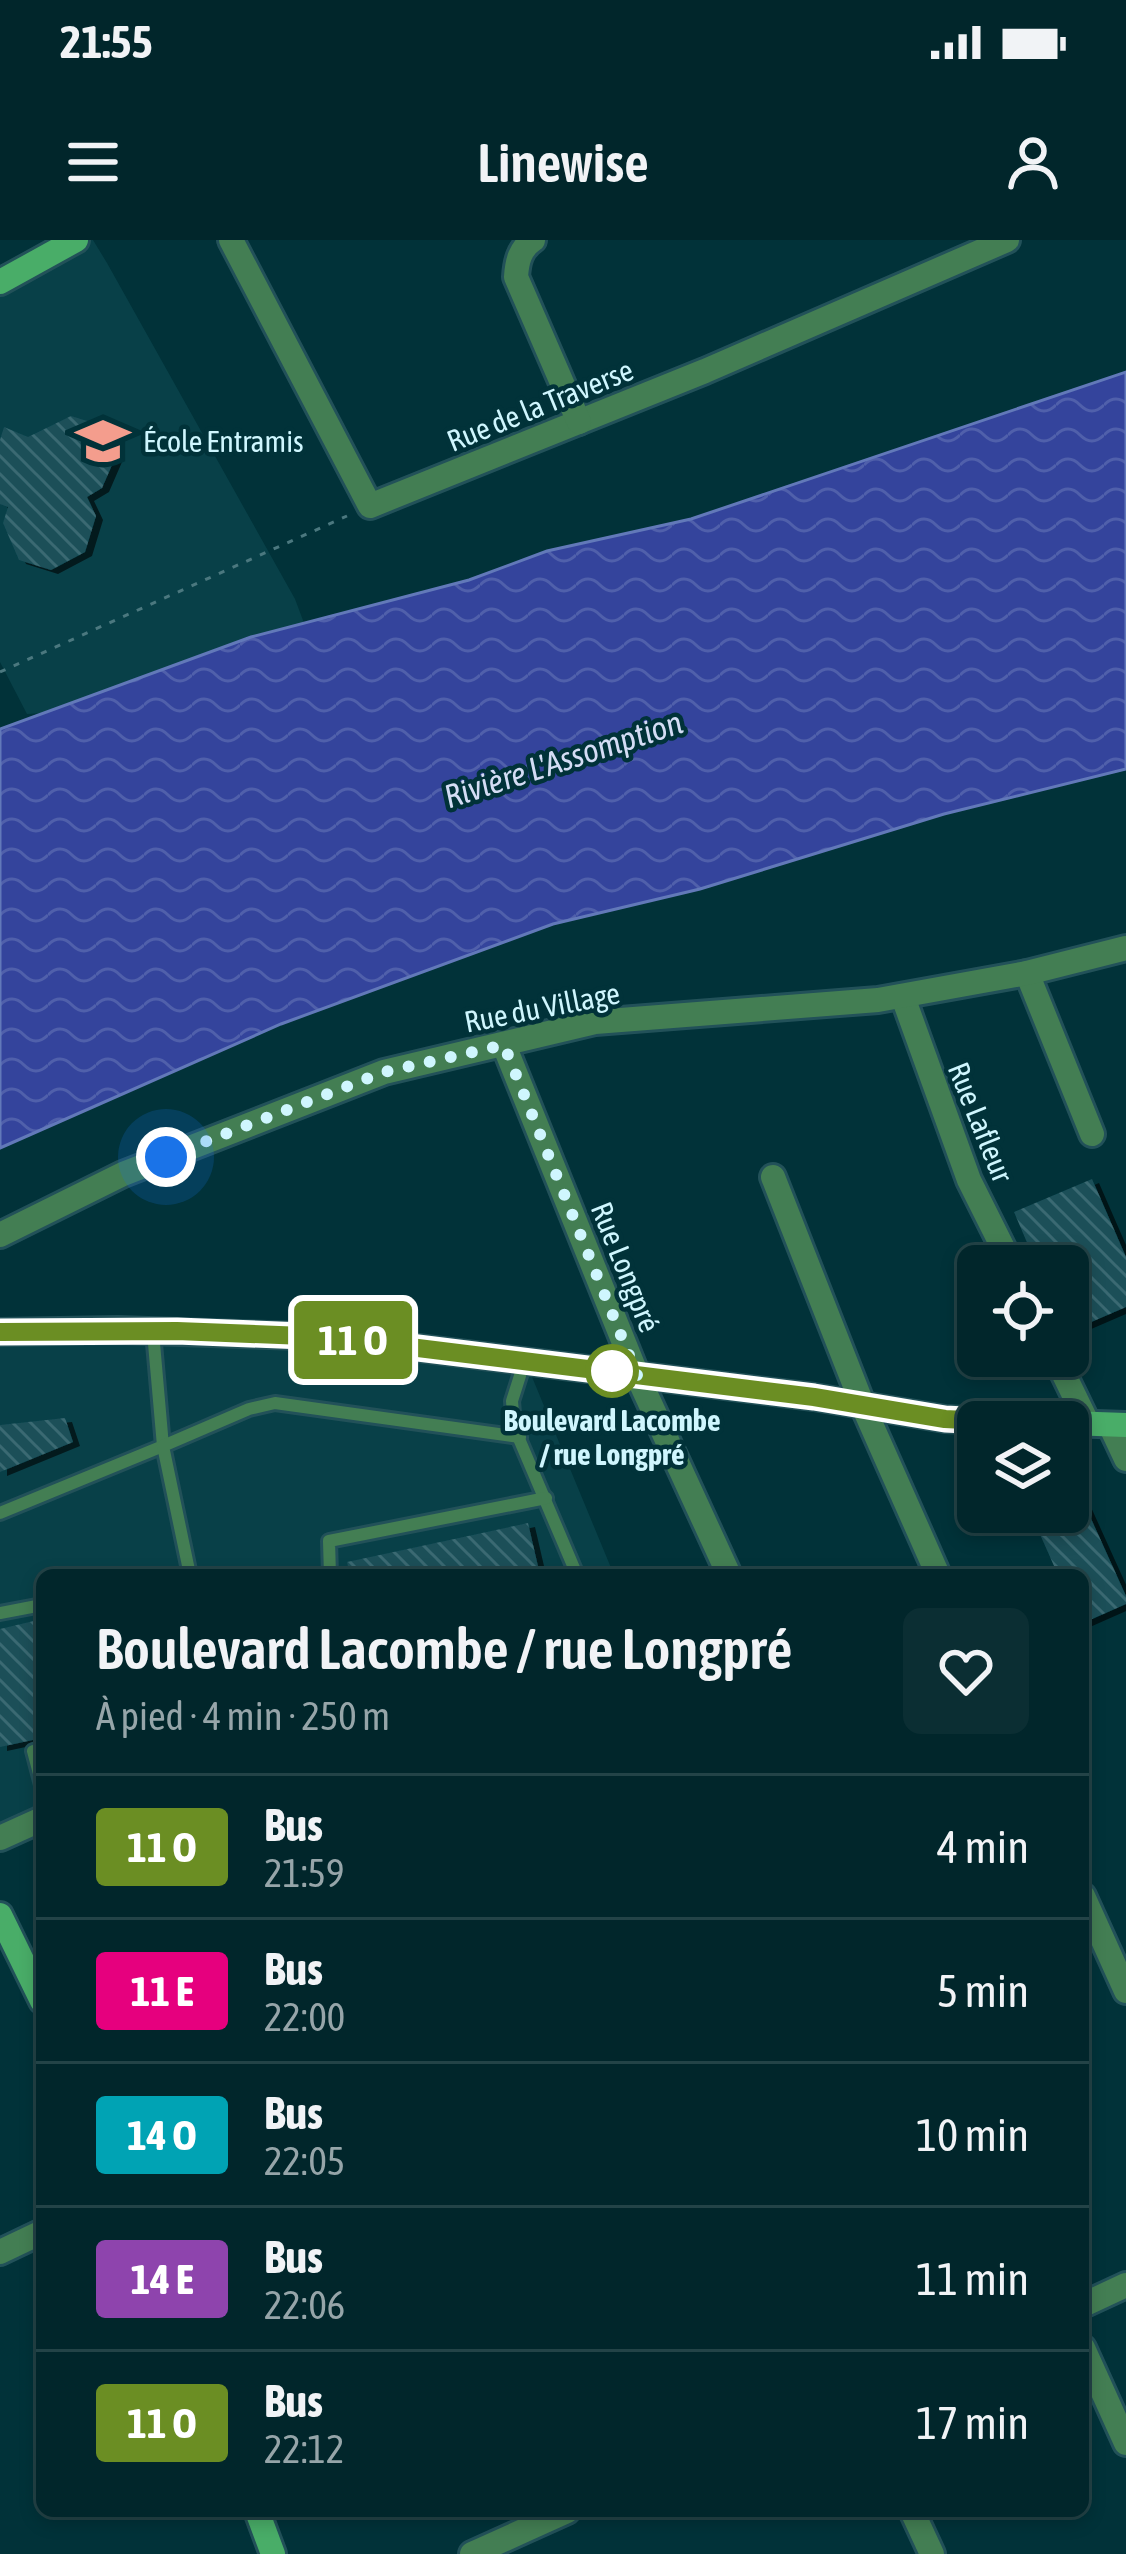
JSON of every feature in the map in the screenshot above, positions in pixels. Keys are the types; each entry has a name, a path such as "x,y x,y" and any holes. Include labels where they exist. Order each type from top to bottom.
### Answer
{"main road":[{"path":"0,282 76,240"},
{"path":"0,1332 329,1337 957,1420"},
{"path":"0,1915 36,1989"},
{"path":"259,2517 273,2554"}],"street":[{"path":"230,240 370,506"},
{"path":"533,240 517,261 516,277 579,422"},
{"name":"Rue de la Traverse","path":"370,506 1006,240"},
{"name":"Rue du Village","path":"0,1235 123,1174 384,1072 595,1022 903,997 1126,948"},
{"path":"1027,973 1092,1134"},
{"name":"Rue Lafleur","path":"903,997 970,1180 1002,1245"},
{"name":"Rue Longpré","path":"504,1045 637,1375 726,1569"},
{"path":"772,1178 862,1406 935,1569"},
{"path":"1068,1377 1126,1459"},
{"path":"0,1838 36,1822"},
{"path":"1089,1909 1126,1991"},
{"path":"0,2252 36,2235"},
{"path":"1089,2302 1126,2285"},
{"path":"1089,2361 1126,2443"},
{"path":"472,2554 520,2544 559,2517"},
{"path":"915,2517 932,2554"}],"lane":[{"path":"153,1331 163,1446 189,1569"},
{"path":"525,1360 512,1401 514,1426 575,1569"},
{"path":"0,1513 249,1408 275,1403 520,1437"},
{"path":"330,1569 329,1541 546,1498"},
{"path":"0,1613 36,1606"}],"path":[{"path":"0,672 370,506"}],"shaded area":[{"name":"École Entramis","path":"78,240 93,240 107,263 295,599 304,623 251,637 43,713 27,714 0,662 0,282"},
{"path":"118,1330 525,1360 612,1569 36,1569 36,1822 0,1838 0,1332"}],"water":[{"name":"Rivière L'Assomption","path":"1126,372 1126,769 944,814 700,889 553,924 281,1024 0,1148 0,729 251,637 469,580 547,551 691,519"}],"building":[{"path":"71,416 97,424 115,458 102,488 87,497 96,516 85,552 51,570 19,560 3,523 8,507 0,504 0,440 4,427 28,437"},
{"path":"1092,1179 1126,1257 1126,1307 1089,1323 1089,1245 1028,1245 1014,1212"},
{"path":"65,1418 73,1442 0,1472 0,1425"},
{"path":"1089,1514 1126,1604 1089,1620 1089,1569 1055,1569 1039,1533 1089,1533"},
{"path":"528,1523 539,1569 349,1569 347,1562"},
{"path":"36,1620 36,1739 0,1747 0,1629"}],"bus line":[{"path":"0,1332 177,1331 329,1337 814,1397 957,1420"}],"place":[{"name":"École Entramis","path":"103,441"},
{"name":"Boulevard Lacombe / rue Longpré","path":"612,1371"}],"route":[{"path":"166,1157 384,1072 504,1045 637,1375 612,1371"}]}
